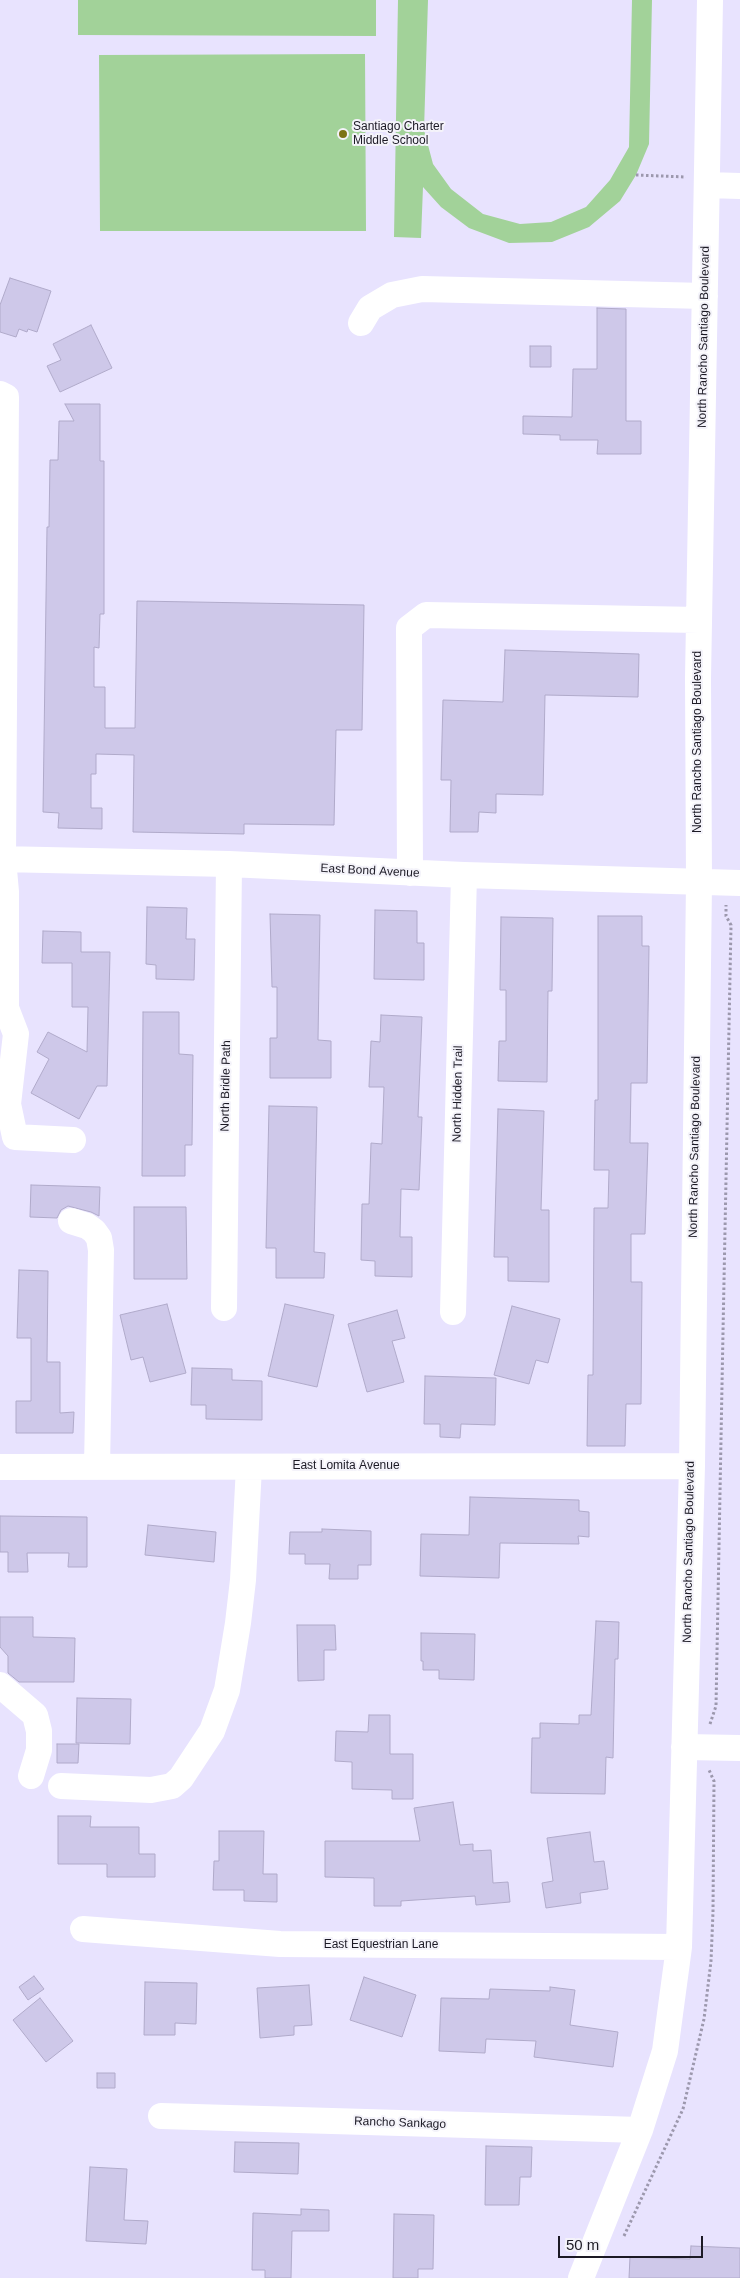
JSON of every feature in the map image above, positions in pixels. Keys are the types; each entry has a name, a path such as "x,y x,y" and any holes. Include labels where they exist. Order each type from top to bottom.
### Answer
{"street":[{"name":"North Rancho Santiago Boulevard","path":"581,2278 640,2130 665,2051 679,1947 692,1466 699,882 699,620 710,0"},
{"path":"707,181 740,186"},
{"path":"361,323 370,308 392,295 422,289 705,296"},
{"path":"3,395 2,859 6,892 6,1008 16,1034 8,1104 15,1137 73,1140"},
{"path":"410,873 409,628 426,615 699,620"},
{"name":"East Bond Avenue","path":"2,859 229,864 464,876 740,883"},
{"name":"North Bridle Path","path":"224,1308 229,864"},
{"name":"North Hidden Trail","path":"452,1312 464,876"},
{"path":"71,1221 87,1226 94,1231 99,1238 101,1250 97,1467"},
{"path":"61,1786 151,1790 172,1786 181,1778 212,1732 227,1690 238,1622 243,1580 249,1466"},
{"name":"East Lomita Avenue","path":"0,1467 692,1466"},
{"path":"0,1685 35,1716 40,1731 39,1750 31,1776"},
{"path":"684,1747 740,1748"},
{"name":"East Equestrian Lane","path":"83,1929 280,1944 679,1947"},
{"name":"Rancho Sankago","path":"161,2116 640,2130"}],"path":[{"path":"636,175 707,181"}],"green space":[{"path":"78,0 376,0 376,36 78,35"},
{"path":"398,0 428,0 424,130 433,164 451,189 483,214 520,224 551,222 586,207 610,180 629,147 632,0 652,0 649,144 636,175 620,201 589,227 552,242 509,243 469,228 441,207 423,187 421,238 394,237"},
{"path":"365,54 366,231 100,231 99,55"}],"building":[{"path":"10,278 51,291 37,332 28,329 27,332 19,329 16,337 0,332 0,305"},
{"path":"597,308 626,309 626,421 641,421 641,454 597,454 598,440 560,440 560,435 523,434 523,416 572,417 573,369 597,369"},
{"path":"91,325 112,368 60,392 47,366 61,360 53,344"},
{"path":"530,346 551,346 551,367 530,367"},
{"path":"65,404 100,404 100,461 104,461 104,614 100,614 99,648 94,647 94,687 105,687 105,728 135,728 137,601 364,605 362,730 336,730 334,825 244,824 244,834 133,832 134,755 96,754 96,774 91,774 91,808 102,808 102,829 58,828 59,813 43,812 47,527 49,527 50,460 58,460 59,421 74,421"},
{"path":"505,650 639,654 638,697 545,695 543,795 496,794 496,813 479,812 478,832 450,832 451,780 441,780 443,700 503,702"},
{"path":"147,907 187,908 186,939 195,939 194,980 156,979 156,965 146,964"},
{"path":"375,910 417,911 417,943 424,943 424,980 374,979"},
{"path":"270,914 320,915 318,1040 331,1041 331,1078 270,1078 270,1038 277,1038 277,987 272,987"},
{"path":"598,916 642,916 642,946 649,946 647,1083 631,1083 630,1143 648,1143 645,1234 631,1234 631,1282 642,1282 641,1404 626,1404 625,1446 587,1446 588,1375 593,1375 594,1208 608,1208 609,1170 594,1170 595,1100 598,1100"},
{"path":"501,917 553,918 552,991 548,991 547,1082 498,1081 499,1041 506,1041 506,990 500,990"},
{"path":"43,931 81,932 81,952 110,952 107,1086 97,1086 79,1119 31,1093 49,1059 37,1052 48,1032 87,1052 88,1007 72,1007 72,963 42,963"},
{"path":"143,1012 179,1012 179,1054 193,1055 192,1145 185,1145 185,1176 142,1176"},
{"path":"381,1015 422,1017 418,1117 422,1117 419,1190 401,1189 400,1237 412,1237 412,1277 375,1276 375,1261 361,1260 362,1204 369,1204 371,1143 382,1144 384,1087 369,1087 371,1041 380,1042"},
{"path":"269,1106 317,1107 314,1252 325,1253 324,1278 276,1278 276,1248 266,1248"},
{"path":"498,1109 544,1111 541,1210 549,1210 549,1282 508,1281 508,1257 494,1257"},
{"path":"31,1185 100,1187 99,1216 68,1206 61,1210 57,1218 30,1217"},
{"path":"134,1207 186,1207 187,1279 134,1279"},
{"path":"19,1270 48,1271 47,1362 60,1362 60,1413 74,1412 73,1433 16,1433 16,1401 31,1401 31,1338 17,1338"},
{"path":"167,1304 186,1373 150,1382 143,1357 131,1360 120,1315"},
{"path":"285,1304 334,1315 317,1387 268,1376"},
{"path":"512,1306 560,1319 548,1363 536,1360 529,1384 494,1375"},
{"path":"397,1310 405,1338 392,1341 404,1382 367,1392 348,1324"},
{"path":"192,1368 232,1369 232,1380 262,1381 262,1420 206,1419 206,1405 191,1405"},
{"path":"425,1376 496,1378 495,1425 461,1424 460,1438 440,1437 440,1424 424,1424"},
{"path":"470,1497 579,1500 579,1511 589,1512 589,1537 578,1536 579,1544 500,1543 499,1578 420,1576 421,1534 469,1535"},
{"path":"0,1516 87,1517 87,1567 68,1567 69,1553 27,1553 28,1572 8,1572 8,1552 0,1552"},
{"path":"148,1525 216,1532 214,1562 145,1555"},
{"path":"322,1529 371,1531 371,1565 358,1565 358,1579 329,1579 330,1564 305,1564 305,1554 289,1554 290,1532 322,1532"},
{"path":"0,1617 33,1617 33,1637 75,1638 74,1682 19,1682 8,1673 8,1656 0,1647"},
{"path":"596,1621 619,1622 618,1659 615,1659 613,1758 606,1757 605,1794 531,1793 532,1738 540,1738 540,1723 579,1724 579,1715 591,1715"},
{"path":"297,1625 335,1625 336,1650 324,1650 324,1680 298,1681"},
{"path":"421,1633 475,1634 474,1680 439,1679 439,1670 423,1670 423,1661 421,1661"},
{"path":"77,1698 131,1699 130,1744 76,1743"},
{"path":"369,1715 390,1715 390,1754 413,1754 413,1799 392,1799 392,1790 352,1789 352,1762 335,1761 336,1731 368,1732"},
{"path":"57,1744 79,1744 78,1763 57,1763"},
{"path":"453,1802 460,1845 473,1844 473,1851 491,1850 493,1883 508,1882 510,1902 476,1905 475,1896 401,1901 401,1906 374,1906 374,1878 325,1877 325,1841 420,1841 414,1808"},
{"path":"58,1816 91,1816 90,1827 139,1827 139,1854 155,1854 155,1877 107,1877 107,1864 58,1864"},
{"path":"219,1831 264,1831 263,1874 277,1874 277,1902 244,1901 244,1890 213,1890 214,1861 219,1861"},
{"path":"590,1832 594,1862 604,1861 608,1889 580,1893 581,1903 546,1908 542,1883 553,1881 547,1838"},
{"path":"34,1976 44,1989 28,2000 19,1987"},
{"path":"364,1977 416,1995 402,2037 350,2020"},
{"path":"145,1982 197,1983 196,2024 175,2023 175,2035 144,2035"},
{"path":"309,1985 312,2025 294,2026 294,2035 260,2038 257,1988"},
{"path":"550,1987 575,1990 570,2025 618,2032 613,2067 534,2057 536,2041 486,2039 485,2053 439,2051 441,1998 489,1999 490,1989 550,1991"},
{"path":"40,1998 73,2041 46,2062 13,2020"},
{"path":"97,2073 115,2073 115,2088 97,2088"},
{"path":"235,2142 299,2143 298,2174 234,2172"},
{"path":"486,2146 532,2147 531,2177 520,2177 519,2205 485,2205"},
{"path":"90,2167 127,2169 124,2220 148,2221 146,2244 86,2241"},
{"path":"301,2209 329,2210 329,2231 292,2231 291,2278 265,2278 265,2270 252,2270 253,2213 301,2215"},
{"path":"394,2214 434,2215 433,2269 418,2269 418,2278 393,2278"},
{"path":"691,2246 740,2248 740,2278 629,2278 630,2257 690,2259"}],"place":[{"name":"Santiago Charter Middle School","path":"343,134"}]}
